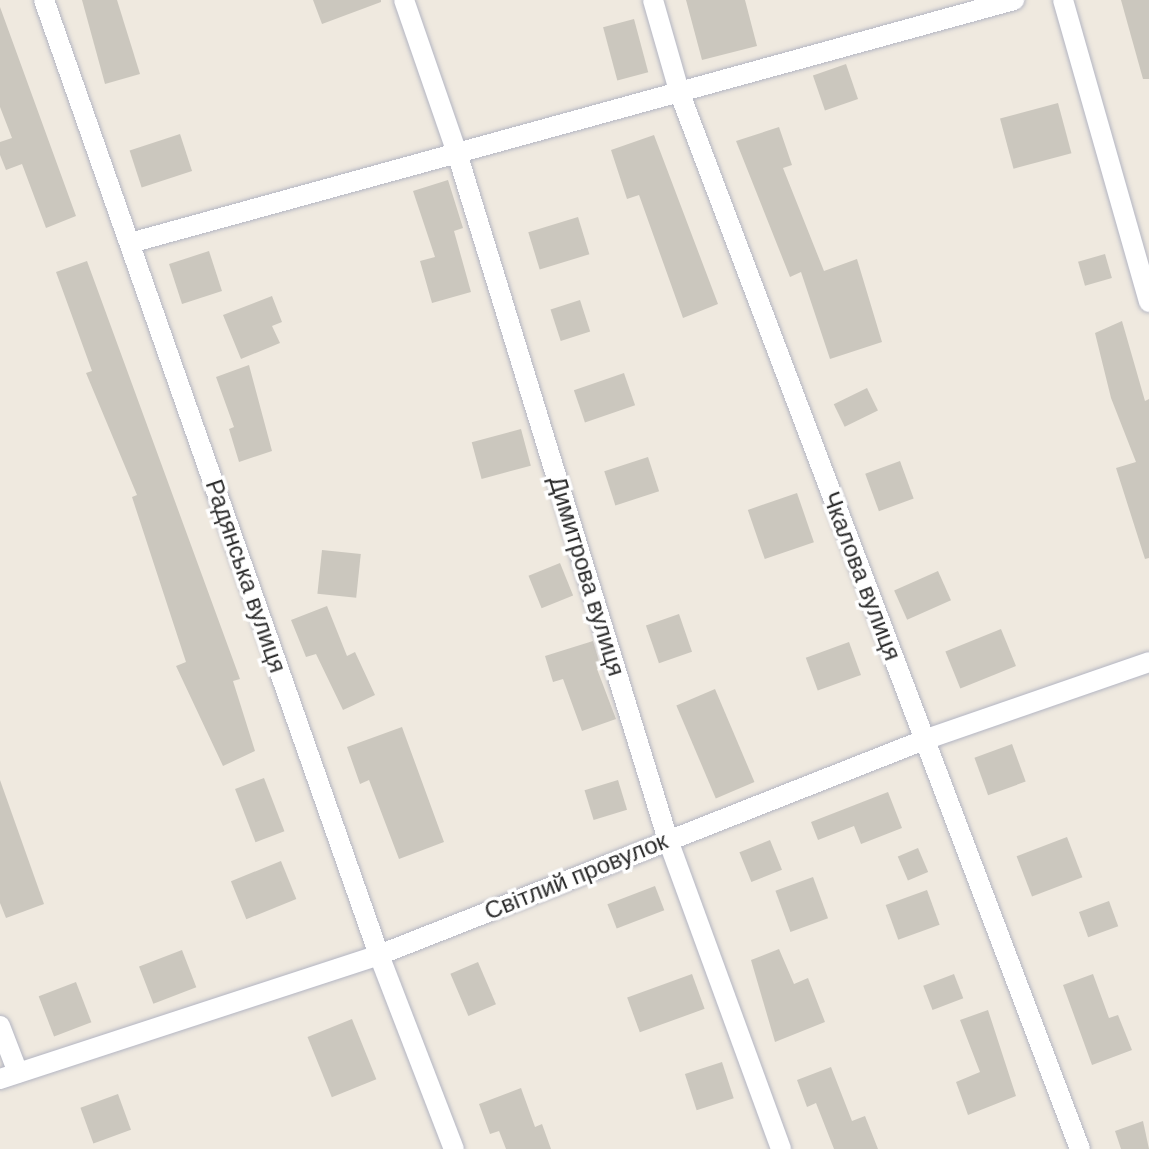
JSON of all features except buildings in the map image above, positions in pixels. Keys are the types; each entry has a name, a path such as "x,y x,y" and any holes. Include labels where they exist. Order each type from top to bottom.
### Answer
{"street":[{"name":"Радянська вулиця","path":"44,0 379,955 454,1149"},
{"name":"Димитрова вулиця","path":"404,0 457,153 668,840 781,1149"},
{"name":"Чкалова вулиця","path":"653,0 680,94 1080,1149"},
{"path":"130,243 1014,0"},
{"path":"1063,0 1149,302"},
{"name":"Світлий провулок","path":"9,1076 379,955 924,740 1149,662"},
{"path":"0,1026 9,1076"}]}
